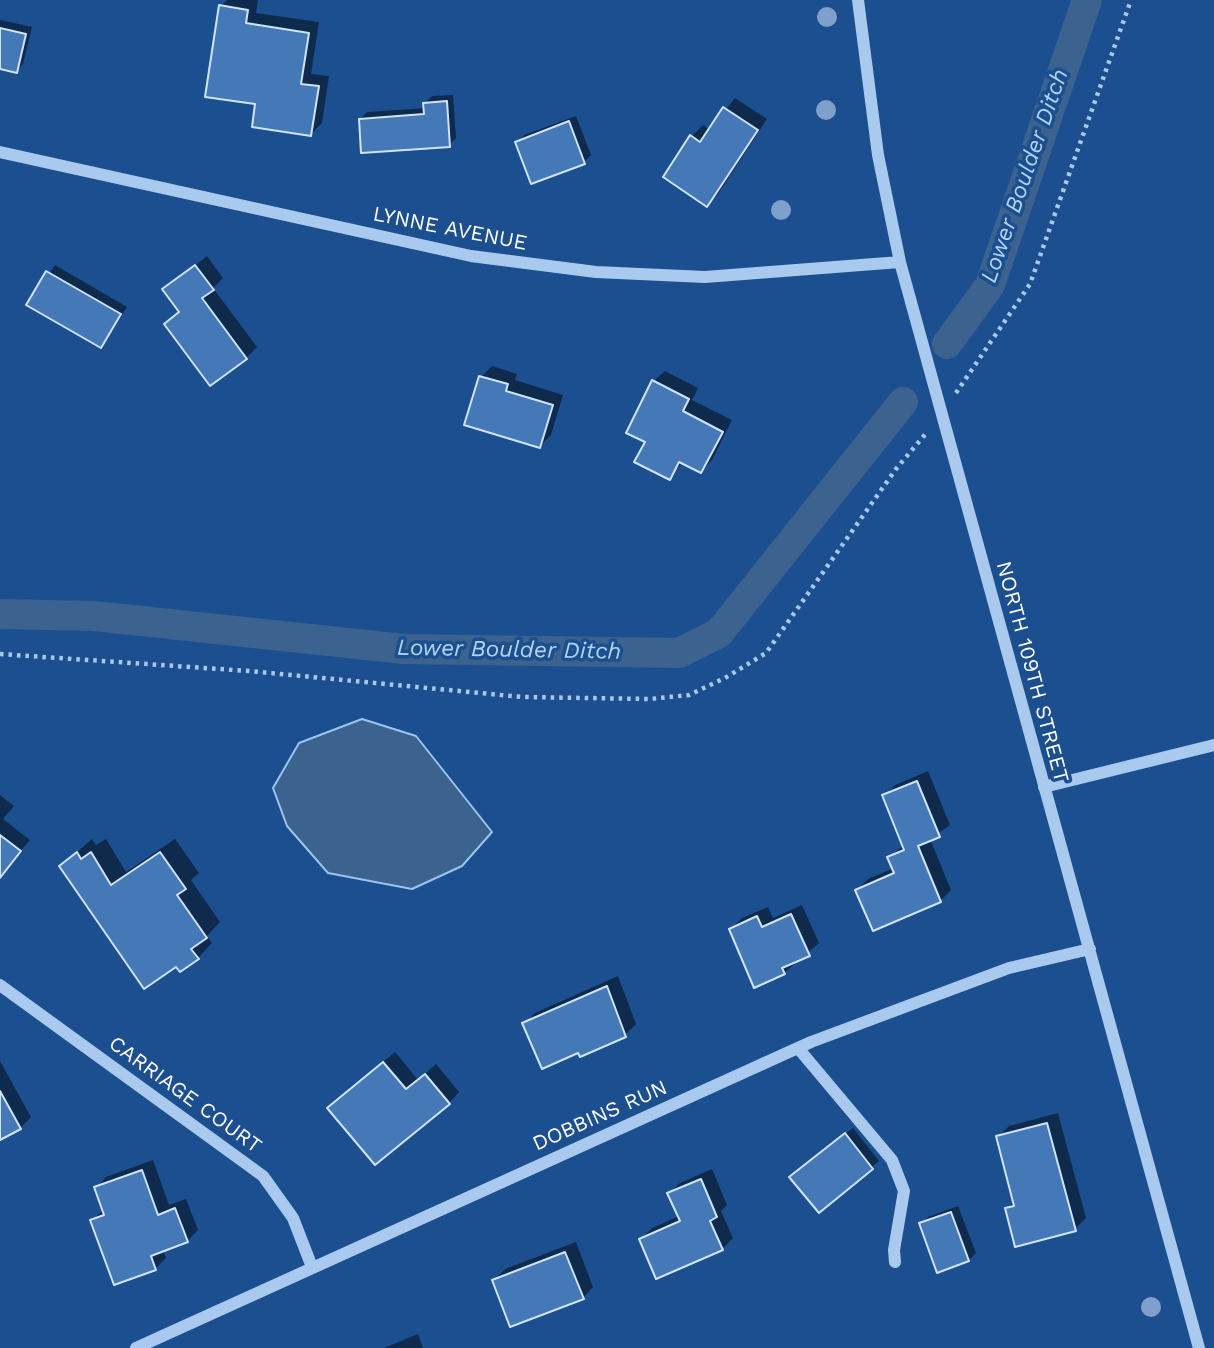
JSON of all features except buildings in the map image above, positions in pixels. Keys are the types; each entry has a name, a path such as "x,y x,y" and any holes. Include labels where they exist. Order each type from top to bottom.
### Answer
{"street":[{"name":"NORTH 109TH STREET","path":"858,0 878,155 900,262 1199,1348"},
{"name":"LYNNE AVENUE","path":"0,152 471,257 596,272 705,277 900,262"},
{"path":"1044,787 1214,745"},
{"name":"DOBBINS RUN","path":"136,1348 798,1048 1009,968 1090,949"},
{"name":"CARRIAGE COURT","path":"0,985 263,1176 293,1219 312,1267"},
{"path":"798,1048 892,1160 904,1191 894,1250 895,1262"}],"path":[{"path":"0,654 249,671 522,697 650,699 690,695 725,678 766,653 896,469 941,415 1030,284 1131,0"}],"water":[{"path":"362,719 416,736 492,832 462,866 412,889 328,873 287,826 273,788 299,743"}],"waterway":[{"name":"Lower Boulder Ditch","path":"947,344 990,285 1087,0"},
{"name":"Lower Boulder Ditch","path":"0,614 94,616 404,649 679,653 719,633 903,402"}]}
